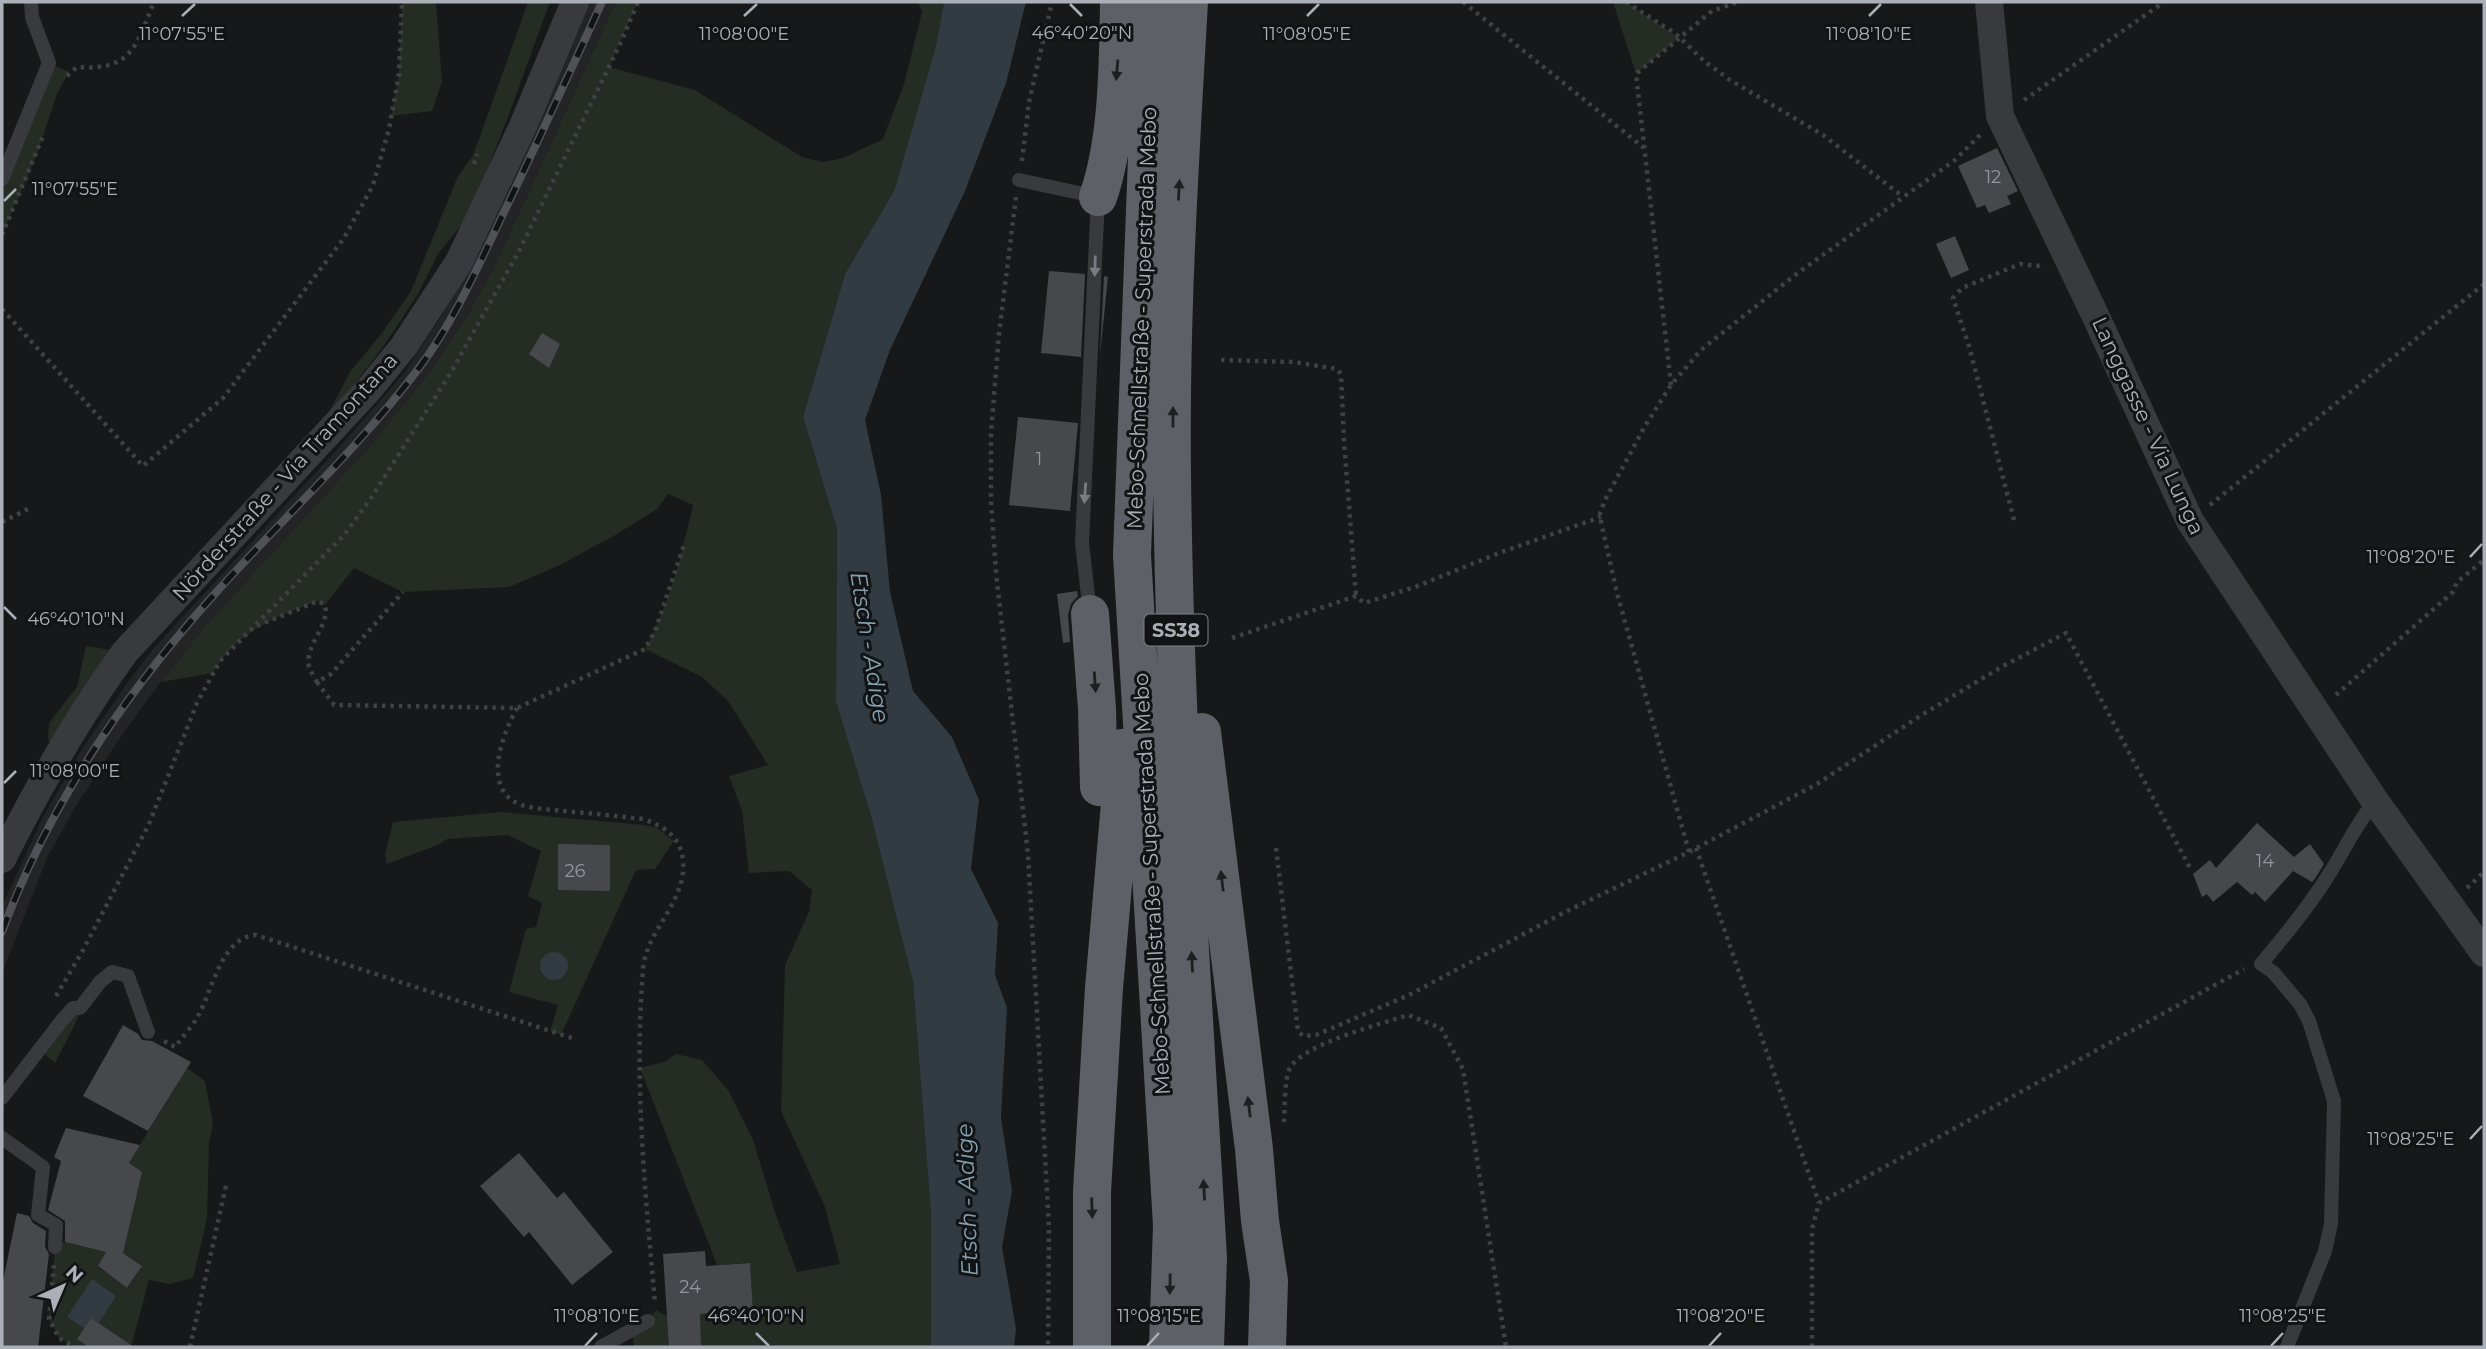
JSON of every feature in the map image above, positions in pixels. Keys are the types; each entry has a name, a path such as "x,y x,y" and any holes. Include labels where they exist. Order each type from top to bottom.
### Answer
{"highway":[{"path":"1098,197 1107,171 1118,62 1119,2"},
{"name":"Mebo-Schnellstraße - Superstrada Mebo","path":"1156,2 1148,131 1132,555 1171,1225 1168,1347"},
{"name":"Mebo-Schnellstraße - Superstrada Mebo","path":"1189,2 1173,311 1172,475 1178,714 1208,1258 1205,1347"},
{"path":"1172,475 1193,526 1199,709 1269,1281 1267,1347"},
{"path":"1092,1347 1094,1154 1104,988 1123,769 1121,597 1132,555"},
{"path":"1090,614 1097,709 1101,841 1083,1124 1094,1154"}],"street":[{"name":"Nörderstraße - Via Tramontana","path":"2,859 55,758 91,699 125,652 369,389 404,346 459,262 481,218 575,2"},
{"name":"Langgasse - Via Lunga","path":"1989,2 2000,116 2190,521 2375,801 2484,953"}],"lane":[{"path":"2,179 49,63 32,17 31,2"},
{"path":"1019,180 1098,197 1082,543 1090,614"},
{"path":"2287,1347 2325,1251 2329,1233 2334,1101 2309,1021 2300,1004 2273,972 2261,964 2324,881 2360,819 2375,801"},
{"path":"2,1098 63,1019 73,1008 80,1008 100,982 112,972 128,976 148,1032"},
{"path":"2,1138 43,1167 38,1215 56,1224 55,1247"},
{"path":"601,1347 652,1316"}],"path":[{"path":"63,83 69,72 77,67 99,68 115,64 131,53 154,2"},
{"path":"2,309 144,466 223,398 344,238 356,217 373,185 389,129 399,74 402,2"},
{"path":"53,1000 82,952 149,824 197,702 220,661 344,535 371,498 450,374 519,251 638,2"},
{"path":"1048,1347 1049,1227 1028,854 996,573 991,501 991,433 1012,225 1030,102 1052,2"},
{"path":"1462,2 1644,149"},
{"path":"1626,2 1679,37 1704,61 1730,80 1823,135 1902,197"},
{"path":"1671,384 1636,74 1712,11 1738,2"},
{"path":"1689,852 1617,593 1601,517 1605,500 1645,426 1671,384 1701,350 1749,311 1955,160 2009,106 2024,100 2164,2"},
{"path":"2,234 45,130"},
{"path":"2014,520 1969,346 1953,298 1962,288 2020,264 2037,266 2067,257"},
{"path":"2190,521 2484,284"},
{"path":"1221,360 1294,362 1337,369 1341,374 1343,441 1356,596 1364,603 1415,587 1499,553 1601,517"},
{"path":"2,522 30,508"},
{"path":"253,628 318,601 325,605 326,613 310,651 309,665 317,682 334,705 517,708 645,649 655,631 685,542"},
{"path":"2316,713 2453,592 2457,582 2484,560"},
{"path":"317,682 331,674 403,592"},
{"path":"1232,638 1356,596"},
{"path":"1276,848 1298,1031 1303,1036 1316,1035 1409,995 1816,784 1920,716 2003,666 2066,633 2190,868"},
{"path":"517,708 505,728 499,751 498,772 502,791 518,804 643,819 658,824 673,835 683,860 683,880 643,965 640,1068 642,1166 652,1316"},
{"path":"1696,848 1819,1203 1812,1229 1812,1347"},
{"path":"148,1032 175,1047 198,1016 219,967 233,946 246,936 256,935 575,1039"},
{"path":"1819,1203 2225,978 2261,964"},
{"path":"1284,1125 1288,1071 1295,1060 1324,1043 1408,1015 1441,1028 1463,1069 1506,1347"},
{"path":"190,1347 226,1186"},
{"path":"55,1247 49,1319 59,1338 75,1347"}],"shaded area":[{"path":"402,2 436,2 442,82 432,111 391,116 399,74"},
{"path":"528,2 550,2 470,214 438,254 418,294 387,341 328,414 350,372 382,333 411,291 458,176 472,157"},
{"path":"590,2 616,2 495,265 470,311 430,372 370,446 207,624 113,748 47,858 2,973 2,906 43,817 82,749 152,650 404,373 468,271"},
{"path":"616,2 638,2 609,67 695,90 802,157 823,162 843,158 883,139 904,84 922,12 918,2 944,2 936,46 894,191 845,274 803,417 837,529 836,702 871,816 913,982 931,1214 931,1347 634,1347 632,1331 648,1321 656,1310 667,1316 753,1311 750,1263 717,1265 640,1068 664,1062 676,1054 702,1060 728,1090 753,1140 797,1272 840,1264 825,1207 781,1111 785,965 809,912 812,890 789,871 749,873 742,811 729,776 768,765 728,701 702,677 645,649 668,597 693,505 668,494 657,509 617,534 558,566 509,587 403,592 354,568 325,605 318,601 259,627 233,647 213,673 161,682 207,624 370,446 430,372 470,311 495,265"},
{"path":"1613,2 1626,2 1679,38 1636,74"},
{"path":"49,63 69,72 57,94 37,154 2,235 2,179"},
{"path":"86,646 125,652 55,758 48,739 49,723 77,687"},
{"path":"501,812 644,825 657,828 674,841 655,869 636,870 561,1035 550,1031 558,1005 509,992 526,929 536,927 542,903 528,896 541,851 508,835 447,839 387,864 385,854 393,822"},
{"path":"80,1008 78,1018 55,1063 39,1050"},
{"path":"187,1068 205,1081 213,1123 209,1144 207,1219 193,1278 169,1284 149,1280 131,1347 75,1347 59,1338 49,1319 55,1247 59,1241 106,1252 98,1267 128,1288 142,1266 112,1245 129,1163"}],"water":[{"name":"Etsch - Adige","path":"944,2 1026,2 1006,83 965,191 890,350 865,420 881,495 890,592 913,691 952,737 979,800 971,869 998,923 995,975 1007,1008 1001,1117 1012,1191 1002,1247 1016,1329 1014,1347 931,1347 931,1214 913,982 871,816 836,702 837,529 803,417 845,274 894,191 936,46"},
{"path":"554,952 564,956 568,966 564,976 554,980 544,976 540,966 544,956"},
{"path":"92,1279 116,1296 99,1323 91,1318 84,1328 67,1317"}],"building":[{"path":"1997,148 2018,191 2007,196 2011,204 1989,213 1985,205 1977,208 1958,166"},
{"path":"1955,236 1969,270 1951,278 1936,244"},
{"path":"1049,271 1085,274 1081,357 1041,353"},
{"path":"1104,276 1108,277 1100,355"},
{"path":"542,333 560,344 549,368 529,354"},
{"path":"1018,417 1078,423 1070,511 1009,505"},
{"path":"1077,591 1078,596 1071,604 1068,615 1070,642 1063,643 1057,594"},
{"path":"2257,823 2294,857 2310,844 2324,864 2316,877 2312,882 2293,871 2265,902 2255,892 2252,895 2237,882 2213,902 2207,894 2202,897 2193,874 2210,860 2216,868"},
{"path":"558,844 610,845 610,891 558,890"},
{"path":"123,1025 138,1034 142,1040 152,1041 191,1062 148,1131 83,1096"},
{"path":"66,1128 140,1145 129,1163 142,1172 123,1253 142,1266 127,1288 98,1266 106,1252 65,1242 65,1221 48,1210 61,1161 54,1157"},
{"path":"519,1153 557,1198 564,1192 613,1252 572,1285 529,1232 524,1237 480,1186"},
{"path":"17,1213 29,1216 33,1223 46,1231 45,1247 49,1254 38,1347 2,1347 2,1286"},
{"path":"705,1251 706,1266 750,1263 753,1311 700,1314 701,1347 669,1347 663,1254"},
{"path":"91,1318 134,1347 89,1347 77,1339"}],"railway":[{"path":"2,932 21,885 65,797 91,754 148,673 238,568 370,428 432,350 476,271 602,2"}]}
